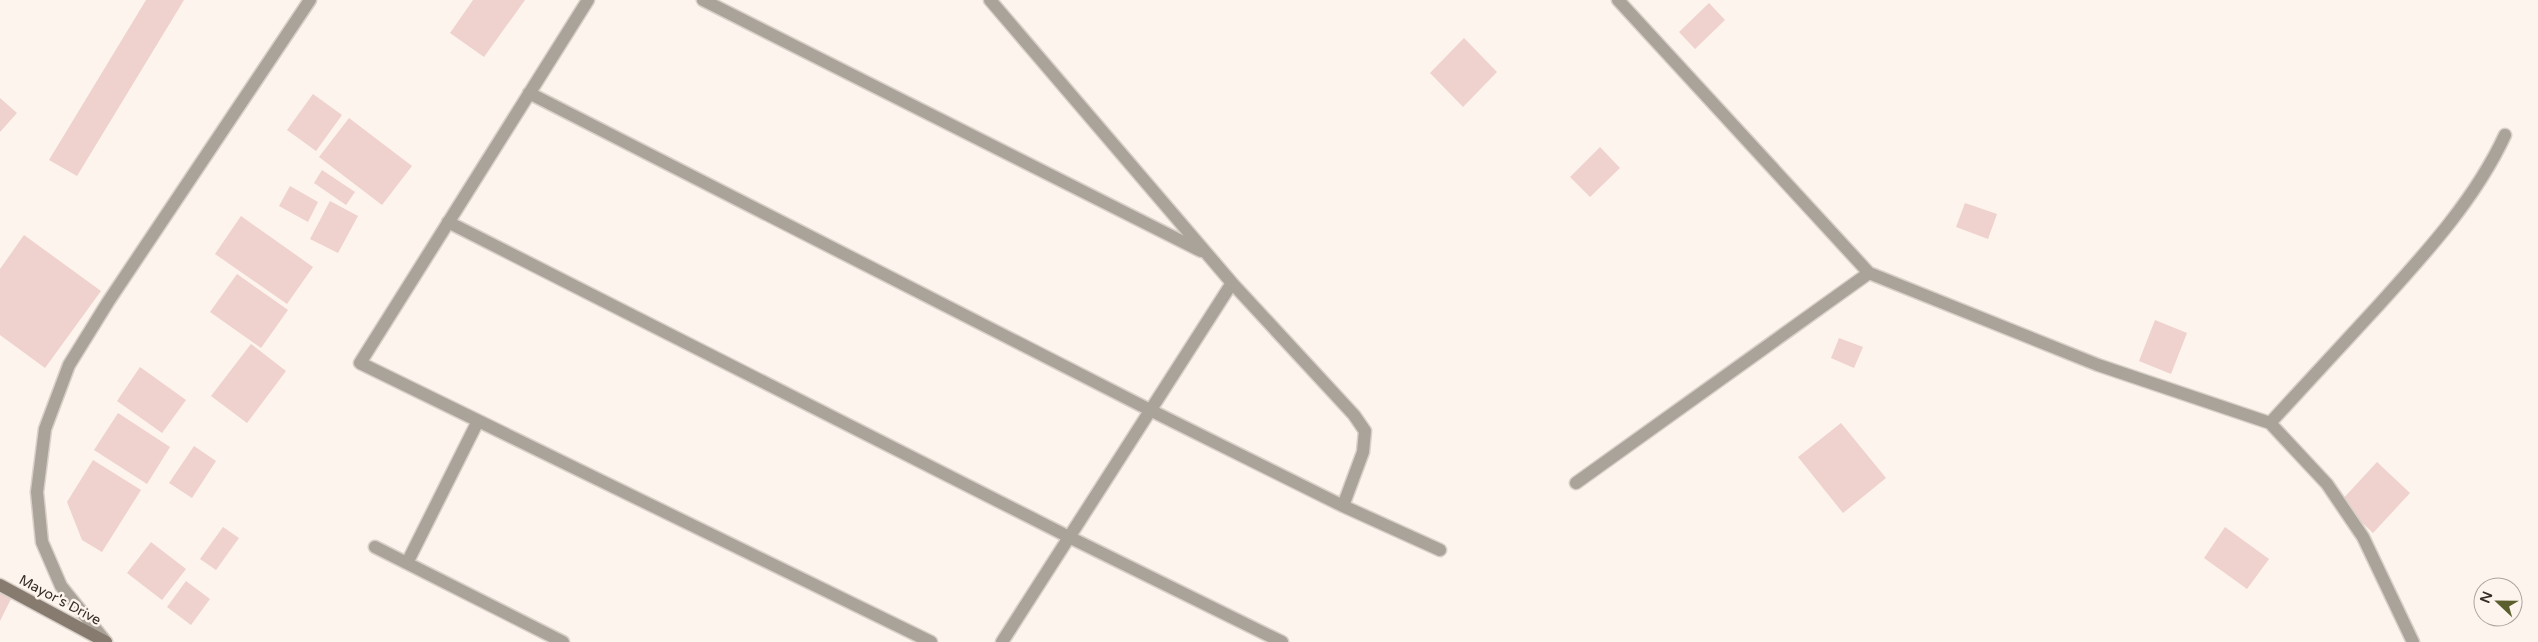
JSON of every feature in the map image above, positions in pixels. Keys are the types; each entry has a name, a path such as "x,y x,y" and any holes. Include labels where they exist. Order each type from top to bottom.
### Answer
{"street":[{"path":"106,642 61,586 42,542 37,492 45,429 69,365 88,334 310,0"},
{"path":"588,0 360,363 930,642"},
{"path":"703,0 1207,254"},
{"path":"990,0 1232,283 1354,415 1365,431 1363,452 1343,506"},
{"path":"1618,0 1869,273 2098,365 2270,423 2327,484 2363,538 2413,642"},
{"path":"529,93 1150,410 1343,506 1440,550"},
{"path":"2270,423 2409,272 2468,200 2495,156 2505,135"},
{"path":"448,222 1069,537 1282,642"},
{"path":"1576,483 1869,273"},
{"path":"1002,642 1232,283"},
{"path":"407,563 478,421"},
{"path":"375,548 563,642"},
{"name":"Mayor's Drive","path":"0,585 106,642"}],"building":[{"path":"146,0 184,0 77,176 49,160"},
{"path":"473,0 525,0 484,57 450,33"},
{"path":"1709,3 1725,20 1695,49 1679,32"},
{"path":"1464,38 1497,72 1463,107 1430,73"},
{"path":"313,94 342,115 316,151 287,130"},
{"path":"0,98 17,113 0,132"},
{"path":"349,118 412,166 382,205 319,157"},
{"path":"1600,147 1620,168 1590,197 1570,177"},
{"path":"322,170 355,192 346,205 314,183"},
{"path":"290,186 318,202 308,222 279,206"},
{"path":"330,201 358,216 338,253 310,239"},
{"path":"1965,203 1997,214 1988,239 1956,227"},
{"path":"241,216 313,267 287,304 215,254"},
{"path":"24,235 101,291 45,368 0,335 0,269"},
{"path":"237,274 288,310 261,348 210,312"},
{"path":"2155,320 2187,333 2171,374 2139,361"},
{"path":"1839,338 1863,347 1854,368 1831,358"},
{"path":"251,344 286,371 247,423 211,396"},
{"path":"140,367 186,400 162,433 117,401"},
{"path":"118,413 170,447 147,484 94,450"},
{"path":"1841,423 1886,478 1843,513 1798,457"},
{"path":"194,446 216,461 192,498 169,483"},
{"path":"93,460 141,490 102,552 82,540 67,502"},
{"path":"2377,462 2410,493 2373,533 2340,502"},
{"path":"223,527 239,538 216,570 200,559"},
{"path":"2225,527 2269,559 2247,589 2204,558"},
{"path":"151,542 186,569 162,600 127,573"},
{"path":"186,581 210,599 191,625 167,607"},
{"path":"0,593 11,599 0,621"}]}
